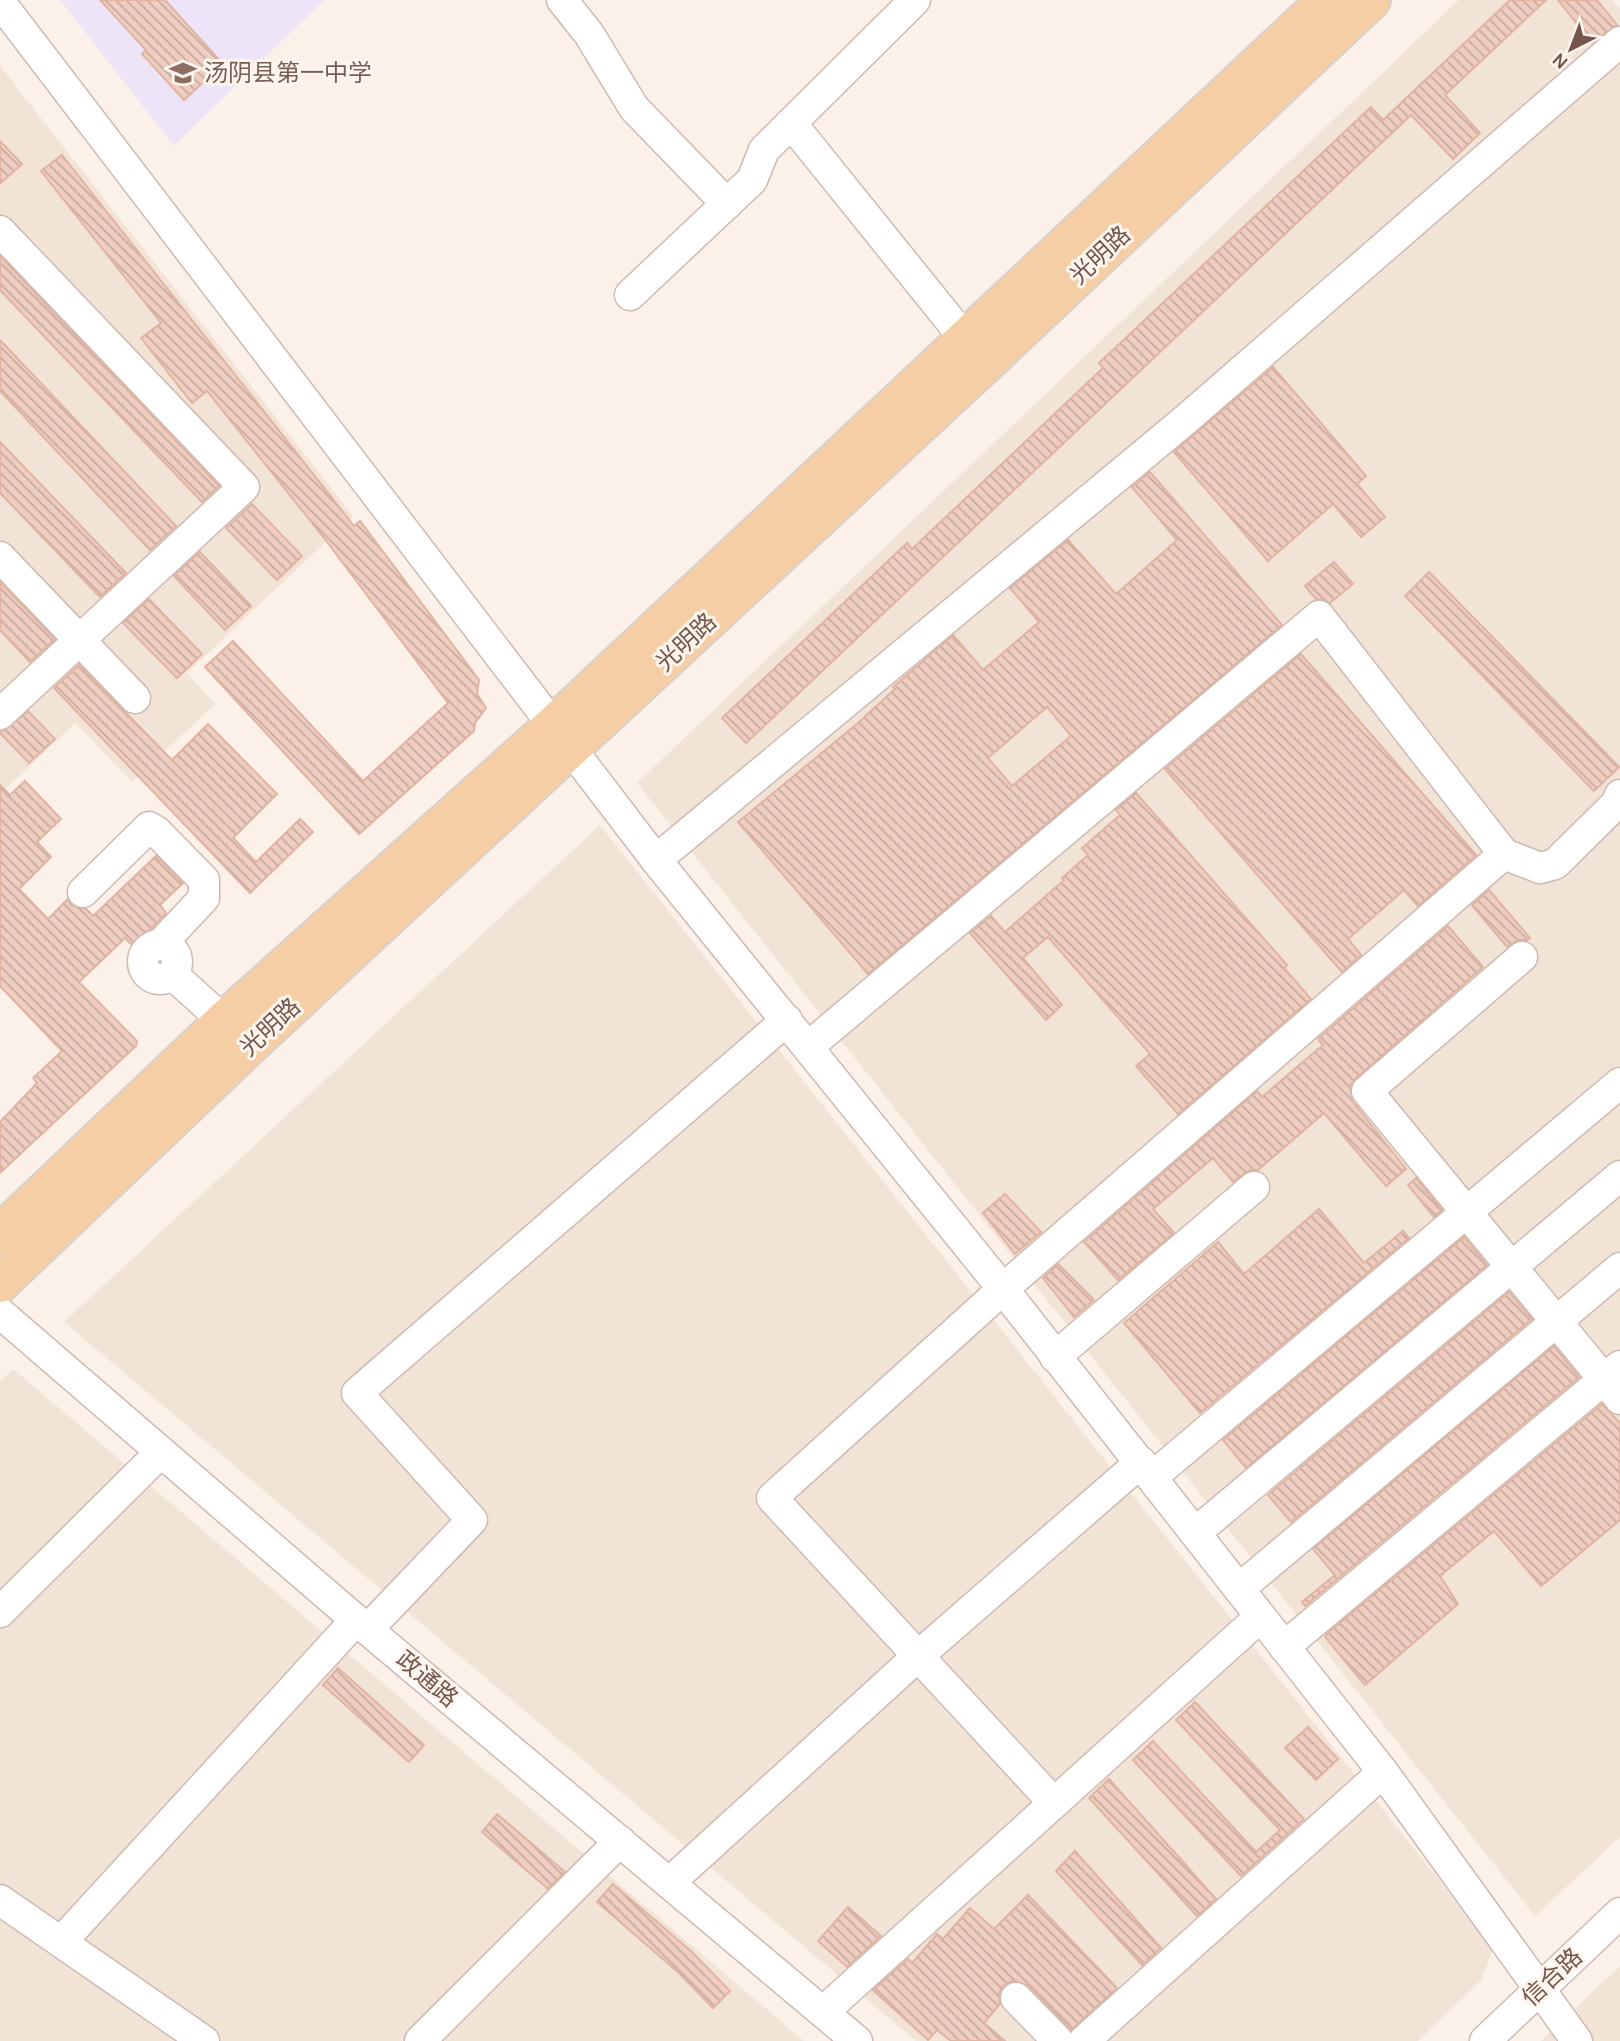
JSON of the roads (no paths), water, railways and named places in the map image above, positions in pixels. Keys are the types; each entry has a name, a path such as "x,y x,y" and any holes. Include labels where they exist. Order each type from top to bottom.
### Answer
{"main road":[{"name":"光明路","path":"975,351 1327,0"},
{"name":"光明路","path":"0,1283 252,1043 564,735 975,351 1371,0"},
{"name":"光明路","path":"0,1234 224,1021 564,735"}],"street":[{"path":"562,0 597,45 634,108 727,204"},
{"path":"630,295 752,180 764,150 915,0"},
{"path":"0,2 564,735 656,860 1003,1289 1383,1772 1577,2041"},
{"path":"656,860 1184,421 1620,42"},
{"path":"790,123 975,351"},
{"path":"0,231 244,487 0,714"},
{"path":"0,557 135,698"},
{"path":"808,1047 1318,616 1504,854 1540,868 1555,864 1619,803"},
{"path":"83,892 149,827 156,831 204,880 204,898 161,944 148,948 143,966 150,976 156,979 172,974 224,1021"},
{"path":"1053,1802 772,1498 1003,1289 1504,854"},
{"path":"1284,1647 1615,1382 1556,1322 1367,1091 1522,957"},
{"path":"62,1941 362,1625 472,1520 357,1393 787,1020"},
{"path":"669,1883 918,1656 1466,1212 1620,1083"},
{"path":"1195,1533 1620,1175"},
{"path":"1055,1357 1254,1187"},
{"path":"1239,1589 1620,1268"},
{"name":"政通路","path":"0,1313 362,1625 857,2041"},
{"path":"0,1612 160,1453"},
{"path":"823,2012 1260,1617"},
{"path":"1084,2041 1383,1772"},
{"path":"420,2041 620,1841"},
{"path":"0,1900 204,2041"},
{"name":"信合路","path":"1485,2041 1620,1913"},
{"path":"1016,1998 1058,2041"}],"place":[{"name":"汤阴县第一中学","path":"183,73"}]}
